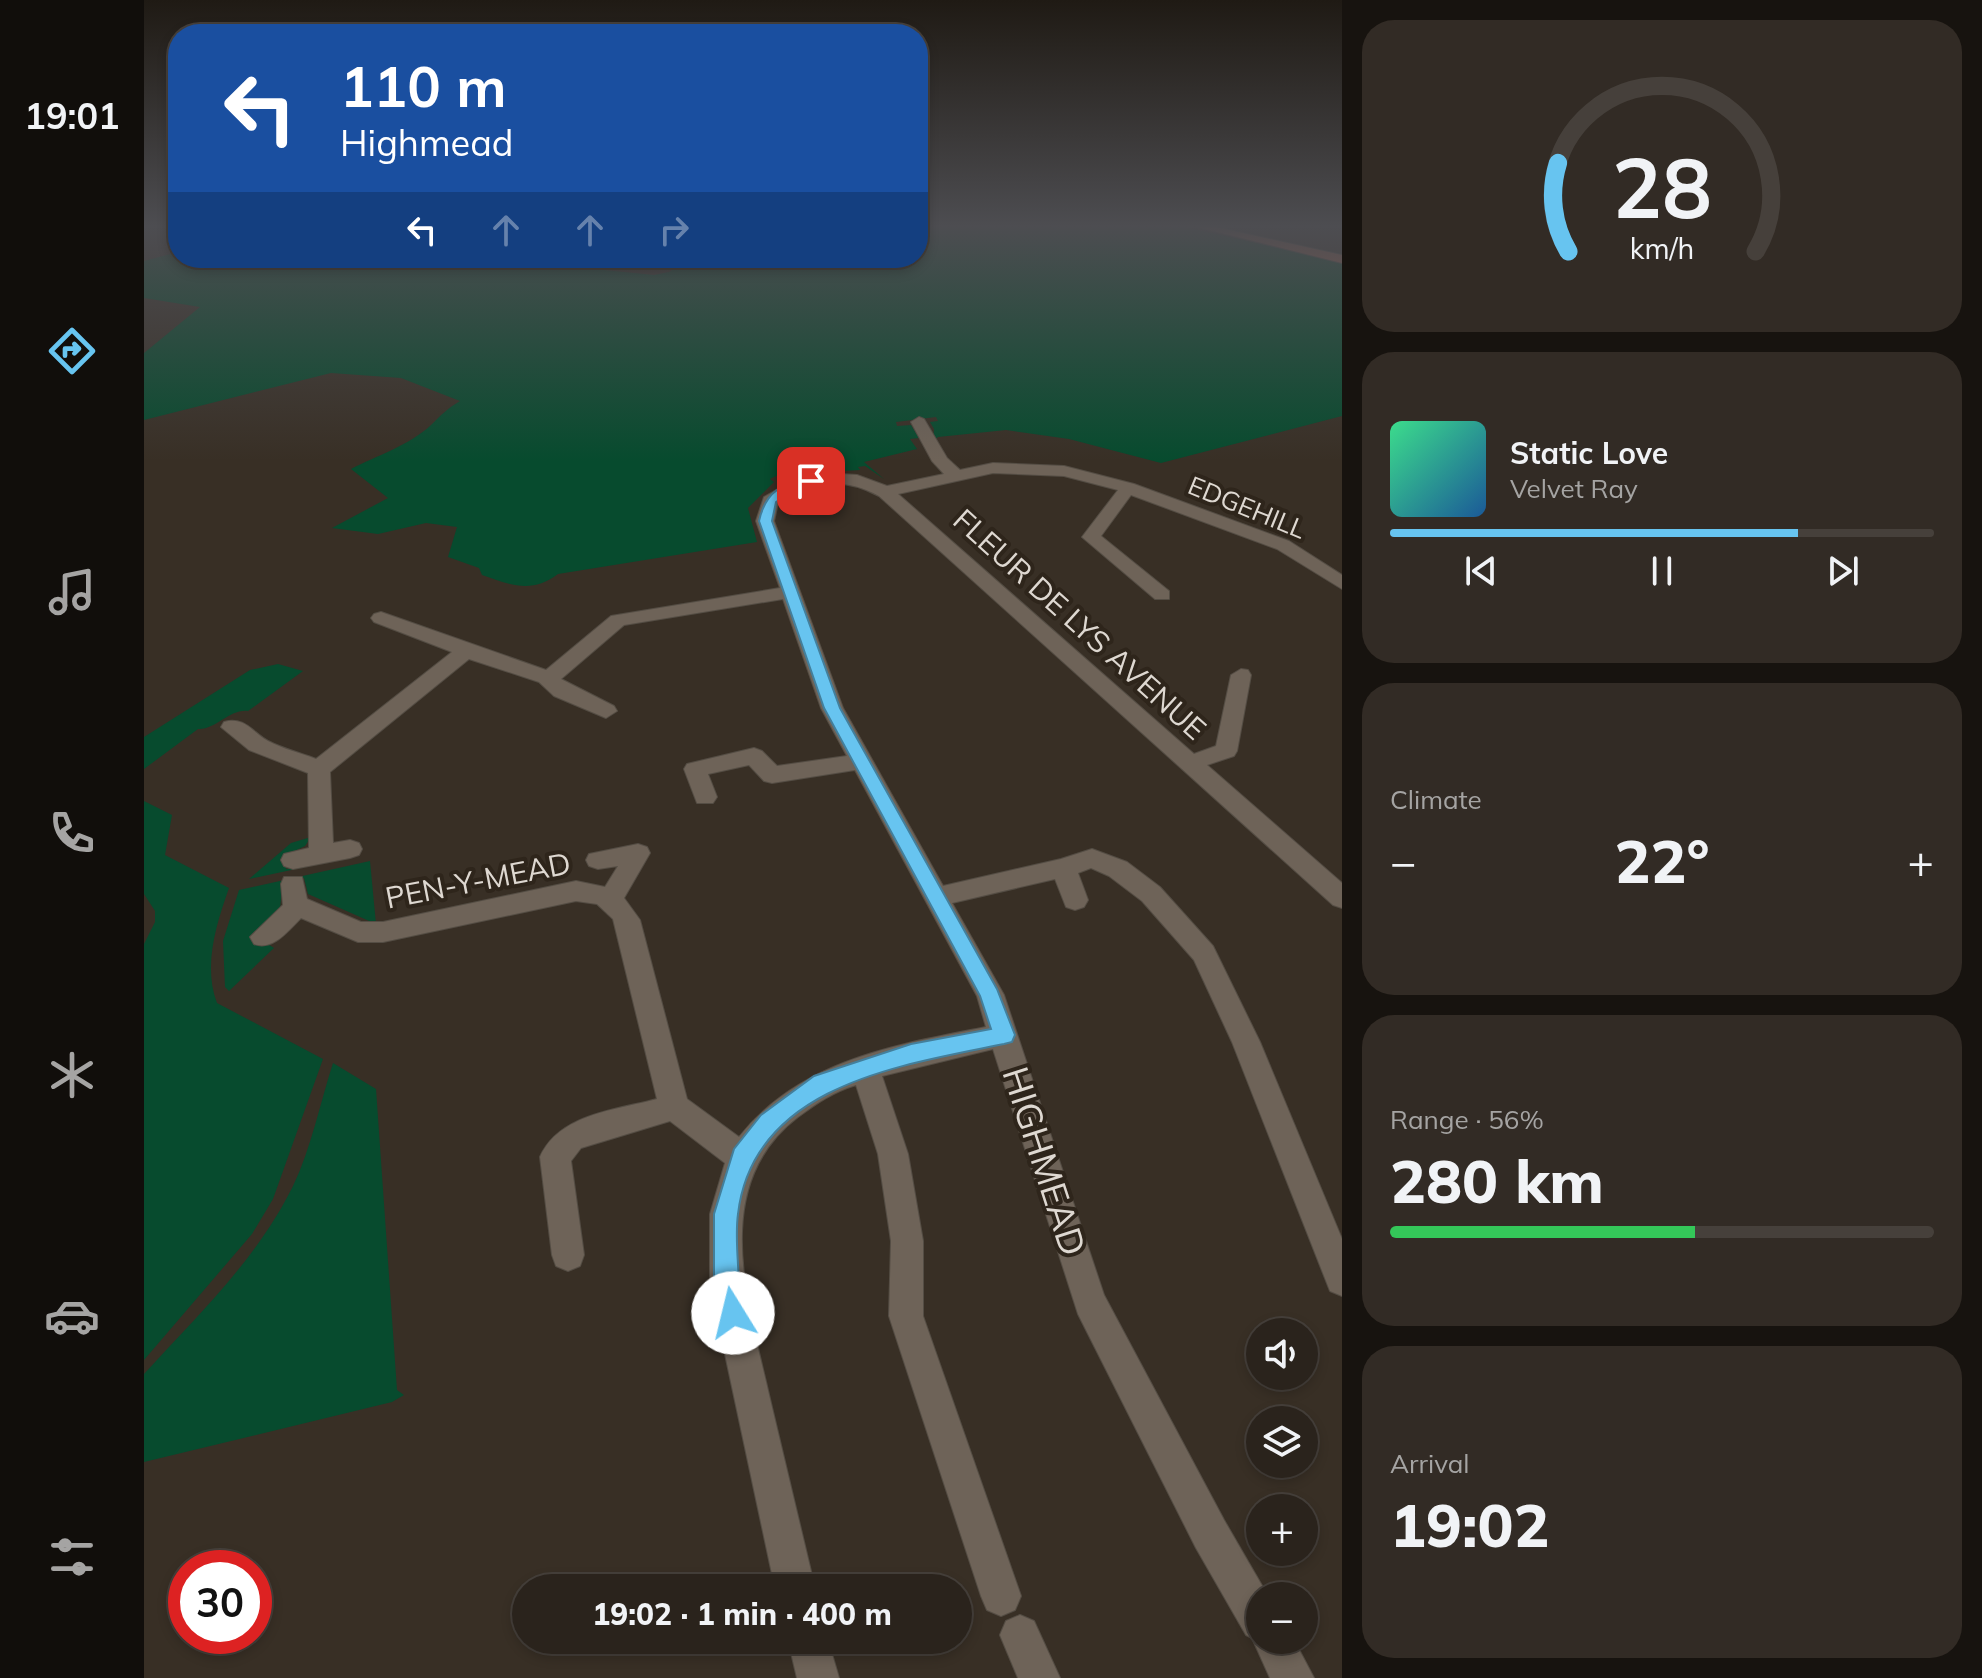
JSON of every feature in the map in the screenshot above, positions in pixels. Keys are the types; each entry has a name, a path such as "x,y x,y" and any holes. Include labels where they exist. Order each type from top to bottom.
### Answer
{"street":[{"path":"919,422 940,461 954,474"},
{"name":"EDGEHILL","path":"885,492 954,474 993,468 1039,468 1128,488 1283,545 1342,583"},
{"name":"FLEUR DE LYS AVENUE","path":"765,521 770,501 793,486 811,481 858,480 885,492 1342,898"},
{"path":"1128,488 1091,537 1162,595"},
{"name":"HIGHMEAD","path":"765,521 793,592 832,708 990,995 1090,1302 1210,1534 1246,1597"},
{"path":"546,677 565,669 618,620 793,592"},
{"path":"381,618 466,651 546,677 561,691 606,711"},
{"path":"319,769 466,651"},
{"path":"1190,763 1226,751 1241,675"},
{"path":"232,727 249,735 257,745 319,769"},
{"path":"705,797 695,769 754,756 772,775 861,761"},
{"path":"319,769 321,855"},
{"path":"263,937 294,884 321,855 350,849"},
{"path":"598,860 638,853 611,898"},
{"path":"935,897 1064,868 1092,858 1118,869 1151,894 1204,953 1246,1042 1342,1279"},
{"path":"1064,868 1075,900"},
{"name":"PEN-Y-MEAD","path":"294,884 313,909 358,932 383,932 576,891 595,892 611,898 627,920 674,1107"},
{"path":"792,1574 727,1284 726,1214 742,1157 769,1122 822,1083 911,1054 1004,1035"},
{"path":"865,1069 895,1169 907,1241 906,1316 1001,1596"},
{"path":"568,1255 555,1157 571,1137 674,1107 742,1157"},
{"path":"1020,1635 1039,1678"},
{"path":"812,1654 818,1678"},
{"path":"1279,1654 1293,1678"}],"green space":[{"path":"189,305 1342,305 1342,416 1161,463 1069,439 1006,430 938,437 933,441 934,429 930,422 938,421 936,417 896,422 897,426 911,425 919,438 910,439 917,449 864,462 884,479 865,466 858,467 860,470 778,475 770,479 774,482 748,508 757,542 558,574 539,584 521,586 492,579 482,575 479,568 448,557 457,527 426,523 378,534 332,528 388,498 351,469 423,432 460,401 401,378 331,373 144,420 144,353 200,307"},
{"path":"278,664 303,671 248,711 235,713 211,726 198,729 144,769 144,737 250,670"},
{"path":"144,801 172,815 165,855 229,888 211,960 217,1003 323,1059 273,1199 252,1234 144,1360 144,944 155,922 155,911 144,894"},
{"path":"311,837 305,846 286,855 286,869 352,857 249,879 291,843"},
{"path":"370,861 376,924 308,894 304,878 283,882 280,908 252,934 274,948 229,991 225,987 223,941 239,890"},
{"path":"333,1063 376,1089 397,1390 404,1395 392,1402 144,1462 144,1374 225,1285 278,1213 305,1157"}],"route":[{"path":"733,1313 727,1284 726,1214 742,1157 769,1122 822,1083 911,1054 1004,1035 990,995 832,708 810,639 765,521 770,501 780,492 811,481"}]}
